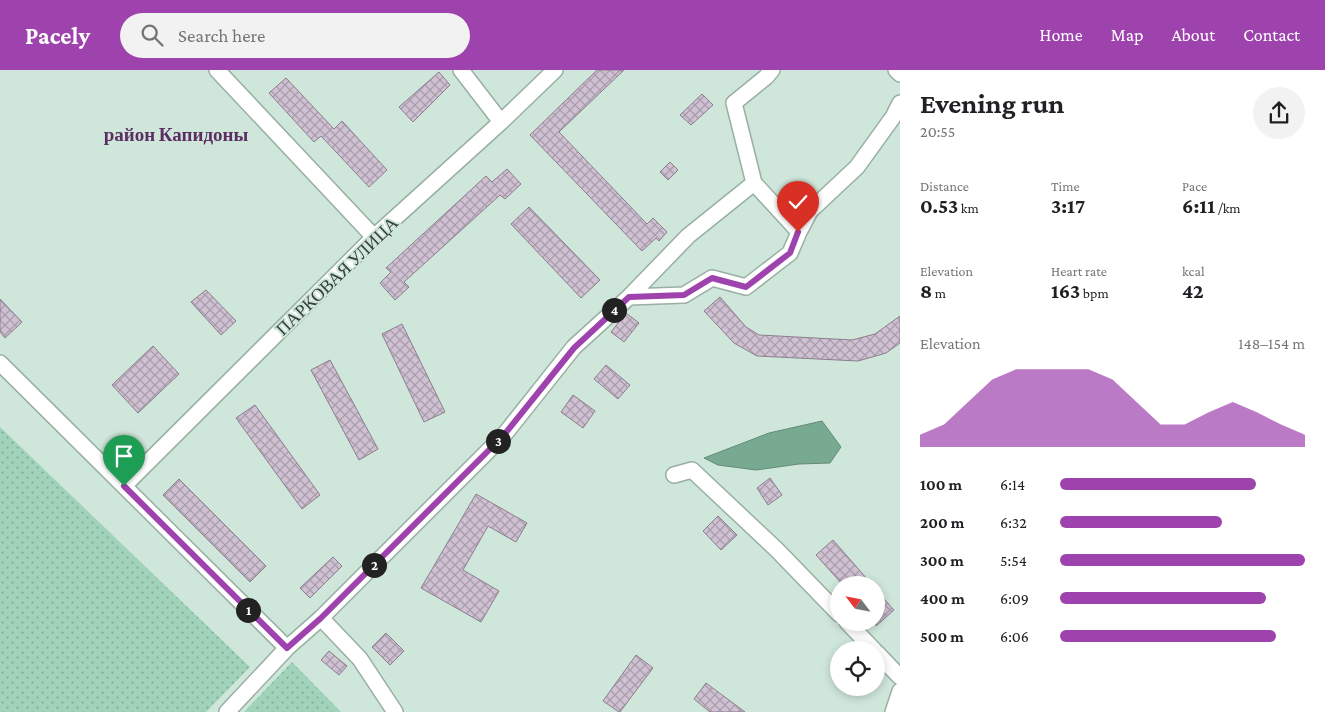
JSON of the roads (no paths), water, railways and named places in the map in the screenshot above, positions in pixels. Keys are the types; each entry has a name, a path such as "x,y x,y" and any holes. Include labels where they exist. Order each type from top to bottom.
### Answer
{"street":[{"path":"217,70 374,237"},
{"path":"461,70 502,122"},
{"name":"ПАРКОВАЯ УЛИЦА","path":"124,486 374,237 502,122 555,70"},
{"path":"772,70 734,104 754,183 798,232"},
{"path":"896,70 900,74"},
{"path":"629,297 684,295 712,278 746,287 790,253 798,232 810,211 857,167 893,117 900,103"},
{"path":"227,712 287,648 321,618 504,435 574,348 629,297 688,236 754,183"},
{"path":"0,363 287,648"},
{"path":"674,475 692,470 777,550 830,605"},
{"path":"321,618 360,660 395,712"},
{"path":"856,631 865,641"},
{"path":"885,661 900,677"},
{"path":"893,712 900,691"}],"district":[{"name":"район Капидоны","path":"176,134"}]}
